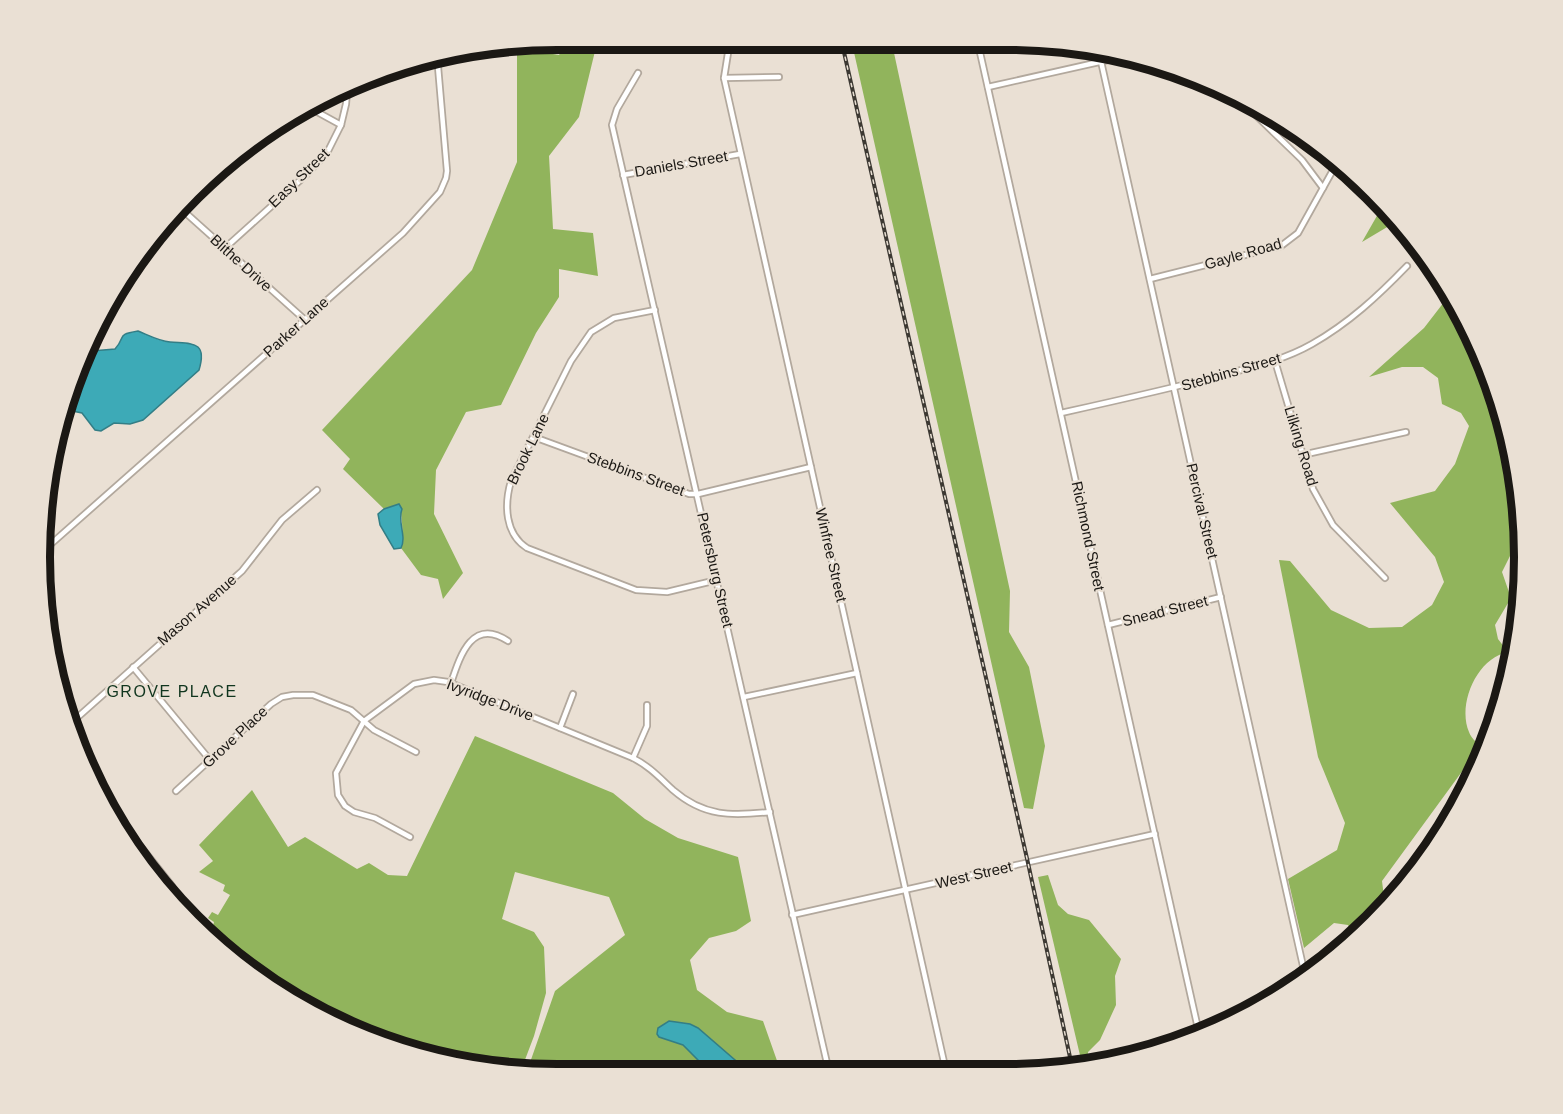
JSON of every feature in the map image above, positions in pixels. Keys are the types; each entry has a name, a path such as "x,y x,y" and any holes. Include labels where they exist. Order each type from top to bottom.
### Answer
{"street":[{"name":"Winfree Street","path":"730,50 724,78 740,154 944,1064"},
{"name":"Richmond Street","path":"980,50 1198,1027"},
{"path":"988,87 1108,60"},
{"name":"Percival Street","path":"1101,61 1303,968"},
{"name":"Parker Lane","path":"50,545 403,234 444,185 447,171 438,64"},
{"name":"Petersburg Street","path":"638,73 617,109 612,125 827,1064"},
{"path":"724,78 779,77"},
{"name":"Easy Street","path":"225,248 322,159 333,145 341,125 347,96"},
{"path":"315,111 341,125"},
{"path":"1255,115 1302,160 1323,188"},
{"name":"Daniels Street","path":"622,175 740,154"},
{"name":"Gayle Road","path":"1150,279 1281,246 1298,233 1333,170"},
{"name":"Blithe Drive","path":"185,212 304,320"},
{"name":"Stebbins Street","path":"1061,413 1174,388 1275,361 1311,345 1346,323 1376,299 1407,266"},
{"name":"Brook Lane","path":"655,310 614,318 591,332 571,361 511,481 506,501 511,528 515,538 527,548 636,591 667,592 717,580"},
{"name":"Lilking Road","path":"1275,361 1313,489 1333,525 1385,579"},
{"path":"1302,455 1406,432"},
{"name":"Stebbins Street","path":"534,437 684,494 698,494 811,467"},
{"name":"Mason Avenue","path":"76,719 242,570 282,520 317,490"},
{"name":"Snead Street","path":"1108,625 1221,597"},
{"path":"451,683 461,653 474,639 488,634 508,641"},
{"path":"133,667 210,760"},
{"path":"744,697 857,673"},
{"name":"Ivyridge Drive","path":"410,837 375,818 354,812 345,806 338,795 336,773 364,721 414,684 434,680 451,683 633,758 648,766 679,795 699,807 731,815 770,812"},
{"path":"560,728 573,694"},
{"name":"Grove Place","path":"176,791 270,704 282,697 293,695 313,695 351,710 374,730 416,752"},
{"path":"633,758 647,726 647,705"},
{"name":"West Street","path":"792,915 1155,834"},
{"path":"138,843 174,891"}],"green space":[{"path":"562,50 595,50 579,117 549,156 553,229 593,233 598,276 559,269 559,297 536,333 501,405 466,412 436,470 434,514 463,573 443,599 438,579 421,575 401,548 402,526 399,505 384,509 343,469 350,459 322,430 472,270 517,162 517,52 533,51 559,55"},
{"path":"853,50 893,50 1010,591 1009,632 1029,667 1045,746 1033,809 1024,808"},
{"path":"1379,212 1390,225 1362,242"},
{"path":"1445,301 1475,363 1487,394 1504,458 1514,549 1502,572 1511,598 1495,625 1498,639 1505,648 1504,653 1487,663 1472,684 1468,696 1466,721 1469,732 1478,743 1469,763 1382,881 1384,896 1351,930 1348,925 1334,923 1304,948 1288,879 1337,850 1345,823 1318,757 1279,560 1290,561 1331,610 1369,628 1402,627 1432,605 1444,582 1435,557 1390,503 1435,491 1455,464 1469,426 1461,413 1442,404 1438,378 1423,367 1402,367 1369,377 1424,328"},
{"path":"475,736 613,793 645,819 678,838 738,857 751,921 736,931 709,938 690,960 697,990 727,1012 763,1021 778,1064 530,1063 555,991 625,935 609,897 515,872 502,919 534,932 544,947 546,993 524,1063 458,1055 394,1038 303,997 248,960 212,930 214,922 208,918 212,912 218,915 230,895 223,891 225,885 199,872 213,861 199,845 252,790 288,847 305,837 357,869 369,863 388,875 407,876"},
{"path":"1048,875 1058,905 1068,914 1089,920 1121,959 1115,976 1116,1005 1100,1040 1088,1052 1088,1058 1081,1059 1038,877"}],"water":[{"path":"138,331 162,340 196,346 201,353 199,370 143,420 130,424 114,423 101,431 95,430 82,413 71,411 76,394 94,351 115,349 122,337"},
{"path":"399,504 402,509 403,543 401,548 394,549 380,525 378,514 384,509"},
{"path":"669,1021 690,1024 698,1028 740,1064 701,1063 683,1045 659,1037 658,1028"}],"railway":[{"path":"843,50 1071,1060"}],"district":[{"name":"GROVE PLACE","path":"172,691"}]}
